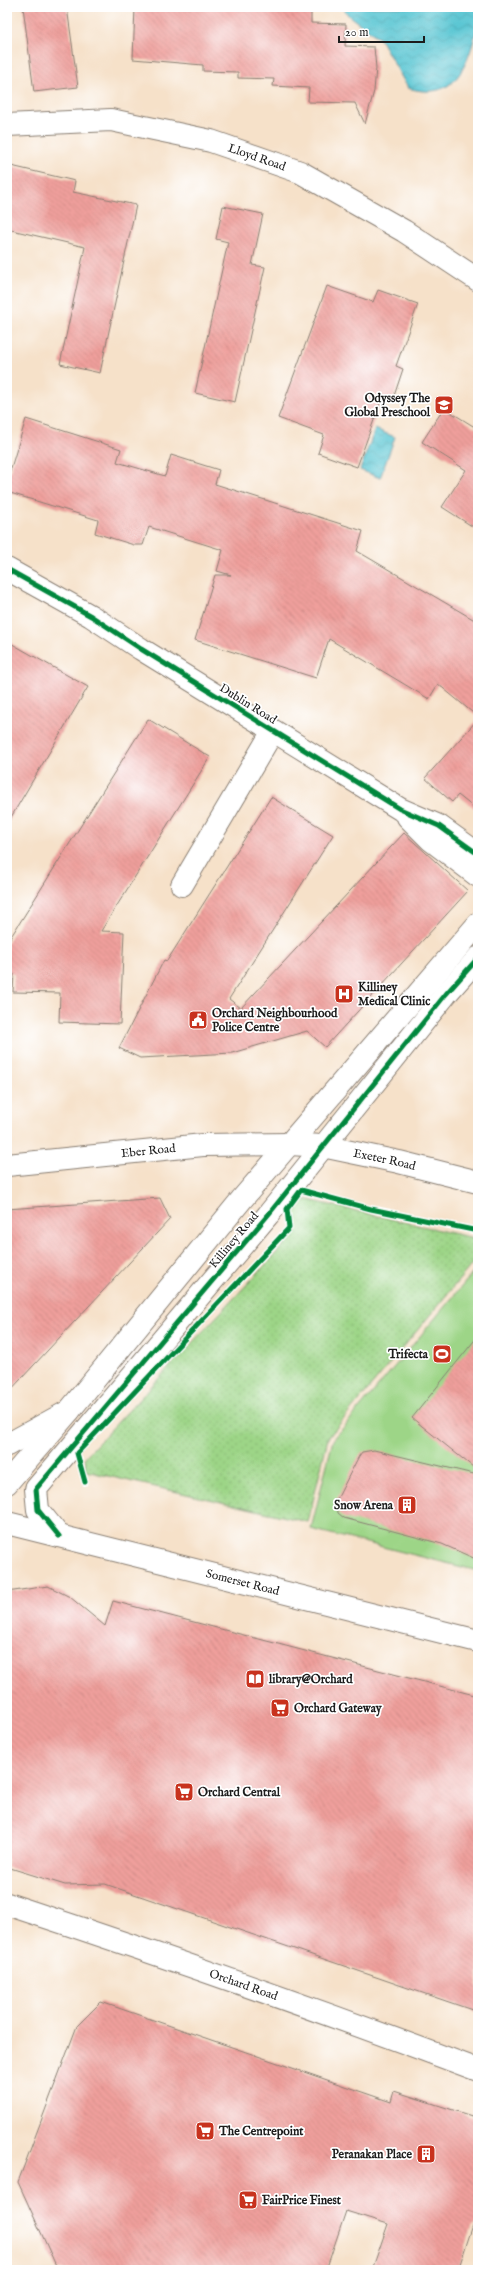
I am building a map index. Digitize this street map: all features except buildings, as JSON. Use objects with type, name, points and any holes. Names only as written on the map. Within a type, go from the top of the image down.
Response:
[{"type":"street","name":"Lloyd Road","points":[[7,124],[111,120],[211,141],[300,172],[404,231],[478,280]]},
{"type":"street","name":"Dublin Road","points":[[7,569],[91,616],[273,732],[400,809],[439,826],[478,854]]},
{"type":"street","name":"Dublin Road","points":[[182,885],[273,732]]},
{"type":"street","name":"Dublin Road","points":[[400,809],[431,840],[478,876]]},
{"type":"street","name":"Killiney Road","points":[[7,1483],[69,1411],[242,1199],[478,924]]},
{"type":"street","name":"Killiney Road","points":[[59,1536],[38,1510],[36,1489],[200,1297],[322,1146],[478,958]]},
{"type":"street","name":"Exeter Road","points":[[290,1144],[322,1146],[399,1162],[478,1182]]},
{"type":"street","name":"Eber Road","points":[[7,1165],[203,1145],[290,1144]]},
{"type":"street","points":[[7,1445],[69,1411]]},
{"type":"street","name":"Somerset Road","points":[[7,1523],[478,1641]]},
{"type":"street","name":"Orchard Road","points":[[7,1904],[144,1949],[308,2006],[478,2070]]},
{"type":"green space","points":[[304,1199],[478,1239],[478,1257],[328,1438],[308,1522],[86,1471],[85,1457],[296,1232],[292,1213]]},
{"type":"green space","name":"Trifecta","points":[[478,1267],[478,1571],[311,1529],[333,1440]]},
{"type":"water","points":[[342,7],[477,7],[478,20],[469,55],[459,75],[452,83],[444,88],[434,91],[422,91],[408,88],[380,39],[349,16]]},
{"type":"water","points":[[375,429],[395,437],[380,478],[360,470]]},
{"type":"cycle path","points":[[7,569],[91,616],[141,649],[400,809],[439,826],[478,854]]},
{"type":"cycle path","points":[[59,1536],[38,1510],[36,1489],[268,1215],[446,994],[478,958]]},
{"type":"cycle path","points":[[85,1482],[77,1453],[289,1228],[287,1209],[301,1190],[371,1209],[478,1231]]},
{"type":"place","name":"Odyssey The Global Preschool","points":[[444,405]]},
{"type":"place","name":"Killiney Medical Clinic","points":[[344,994]]},
{"type":"place","name":"Orchard Neighbourhood Police Centre","points":[[198,1020]]},
{"type":"place","name":"Trifecta","points":[[442,1354]]},
{"type":"place","name":"Snow Arena","points":[[407,1505]]},
{"type":"place","name":"library@Orchard","points":[[255,1679]]},
{"type":"place","name":"Orchard Gateway","points":[[280,1708]]},
{"type":"place","name":"Orchard Central","points":[[184,1792]]},
{"type":"place","name":"The Centrepoint","points":[[205,2131]]},
{"type":"place","name":"Peranakan Place","points":[[426,2154]]},
{"type":"place","name":"FairPrice Finest","points":[[248,2200]]}]
